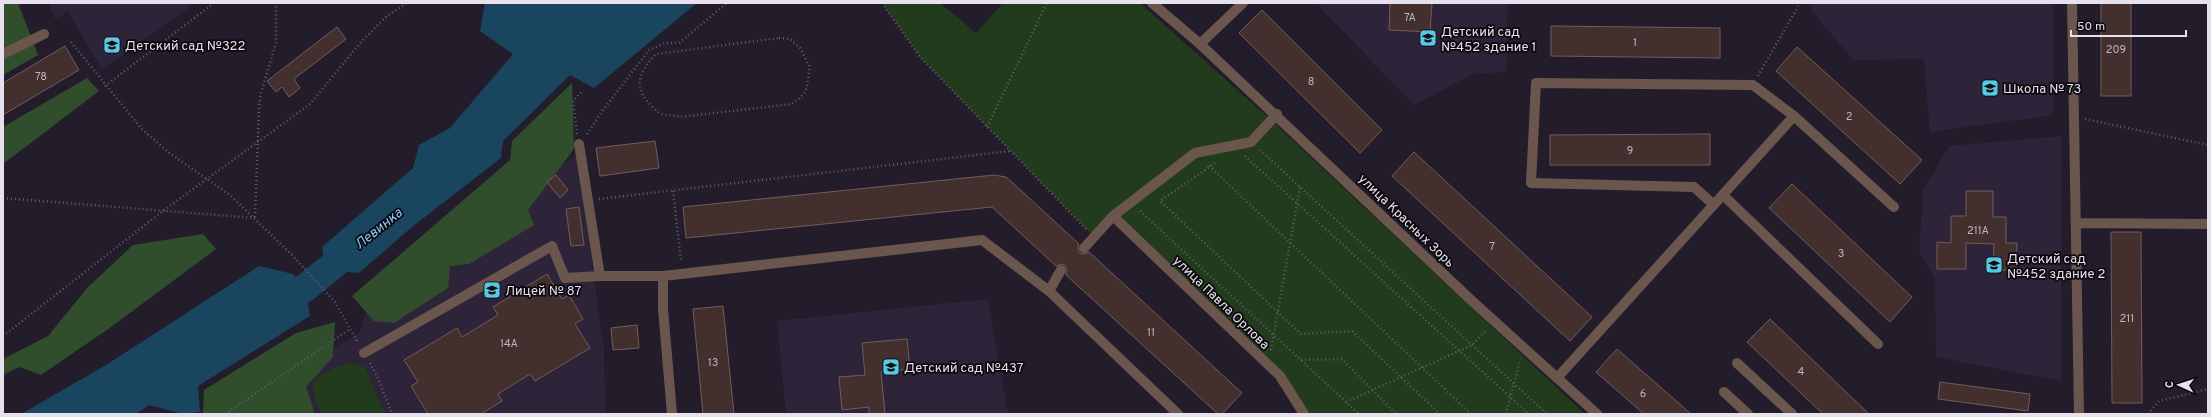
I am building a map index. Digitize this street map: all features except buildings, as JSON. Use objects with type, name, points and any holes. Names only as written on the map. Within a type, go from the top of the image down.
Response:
[{"type":"street","name":"улица Красных Зорь","points":[[1152,3],[1200,44],[1277,114],[1495,321],[1597,414]]},
{"type":"street","points":[[1200,44],[1244,3]]},
{"type":"street","points":[[2072,3],[2079,414]]},
{"type":"street","points":[[3,54],[44,34]]},
{"type":"street","points":[[1714,205],[1694,187],[1530,183],[1536,83],[1753,85],[1794,116],[1894,207]]},
{"type":"street","points":[[1084,248],[1113,216],[1195,153],[1251,142],[1277,114]]},
{"type":"street","points":[[1557,378],[1794,116]]},
{"type":"street","points":[[579,144],[600,276]]},
{"type":"street","points":[[1723,195],[1878,344]]},
{"type":"street","name":"улица Павла Орлова","points":[[1113,216],[1280,376],[1304,414]]},
{"type":"street","points":[[2076,223],[2208,224]]},
{"type":"street","points":[[364,353],[552,246],[565,278],[600,276],[664,276],[982,240],[1049,291],[1178,414]]},
{"type":"street","points":[[1049,291],[1061,270]]},
{"type":"street","points":[[664,276],[663,309],[672,414]]},
{"type":"street","points":[[1737,363],[1792,414]]},
{"type":"street","points":[[1724,392],[1748,414]]},
{"type":"path","points":[[105,86],[214,3]]},
{"type":"path","points":[[255,218],[261,93],[276,43],[276,3]]},
{"type":"path","points":[[3,336],[163,211],[310,104],[361,42],[387,16],[407,3]]},
{"type":"path","points":[[579,144],[649,50],[665,43],[679,43],[727,3]]},
{"type":"path","points":[[882,3],[920,57],[1094,237]]},
{"type":"path","points":[[987,127],[1047,3]]},
{"type":"path","points":[[1753,85],[1800,3]]},
{"type":"path","points":[[779,38],[790,39],[800,48],[810,68],[806,91],[792,104],[680,117],[662,114],[653,108],[642,96],[639,86],[641,72],[645,64],[656,54],[779,38]]},
{"type":"path","points":[[71,42],[105,86],[141,128],[168,152],[230,195],[292,255],[335,302]]},
{"type":"path","points":[[579,144],[573,101],[583,90]]},
{"type":"path","points":[[2074,116],[2208,145]]},
{"type":"path","points":[[1251,142],[1547,414]]},
{"type":"path","points":[[589,201],[1010,151]]},
{"type":"path","points":[[1195,153],[1471,414]]},
{"type":"path","points":[[1238,157],[1244,156],[1529,414]]},
{"type":"path","points":[[1219,160],[1160,201],[1301,334],[1352,331],[1440,414]]},
{"type":"path","points":[[1268,364],[1300,187]]},
{"type":"path","points":[[673,191],[683,273]]},
{"type":"path","points":[[3,198],[255,218]]},
{"type":"path","points":[[1130,202],[1358,414]]},
{"type":"path","points":[[1346,402],[1472,346],[1495,321]]},
{"type":"path","points":[[225,414],[350,329]]},
{"type":"path","points":[[1506,414],[1523,347]]},
{"type":"path","points":[[1301,360],[1342,359],[1396,414]]},
{"type":"path","points":[[2148,414],[2159,401],[2208,388]]},
{"type":"shaded area","name":"Детский сад №322","points":[[48,3],[195,3],[102,70],[68,12],[55,19]]},
{"type":"shaded area","name":"Детский сад №452 здание 1","points":[[1316,3],[1508,3],[1506,72],[1473,74],[1414,105]]},
{"type":"shaded area","name":"Школа № 73","points":[[1811,3],[2053,3],[2053,115],[1930,132],[1924,59],[1853,60],[1811,10]]},
{"type":"shaded area","name":"Детский сад №452 здание 2","points":[[2062,136],[2061,381],[1936,357],[1935,279],[1919,251],[1923,191],[1949,146]]},
{"type":"shaded area","name":"Лицей № 87","points":[[577,154],[604,349],[605,414],[236,414],[360,332],[368,304]]},
{"type":"shaded area","name":"Детский сад №437","points":[[988,299],[1008,414],[786,414],[777,321]]},
{"type":"green space","points":[[3,3],[18,3],[38,55],[3,75]]},
{"type":"green space","points":[[882,3],[940,3],[976,33],[1003,3],[1140,3],[1271,120],[1585,414],[1304,414],[1280,376],[1113,216],[1094,237],[920,57]]},
{"type":"green space","points":[[87,78],[99,91],[3,164],[3,127]]},
{"type":"green space","points":[[572,83],[574,149],[528,210],[534,225],[469,264],[450,266],[448,288],[394,323],[374,321],[352,296],[510,160],[512,141]]},
{"type":"green space","points":[[203,234],[216,249],[111,327],[41,375],[19,367],[3,375],[3,359],[48,336],[88,287],[133,245]]},
{"type":"green space","points":[[335,322],[333,357],[306,387],[315,414],[203,414],[204,390],[296,333]]},
{"type":"green space","points":[[348,363],[365,367],[385,414],[321,414],[314,392],[316,380],[320,375]]},
{"type":"water","points":[[485,3],[697,3],[594,88],[570,75],[503,141],[501,158],[412,227],[359,273],[326,270],[322,247],[413,168],[419,145],[450,128],[513,54],[480,31]]},
{"type":"water","points":[[259,266],[293,274],[305,288],[310,316],[198,386],[200,412],[183,414],[149,405],[136,414],[21,414],[106,365]]},
{"type":"waterway","name":"Левинка","points":[[273,307],[305,288],[357,246]]},
{"type":"place","name":"Детский сад №452 здание 1","points":[[1428,38]]},
{"type":"place","name":"Детский сад №322","points":[[112,45]]},
{"type":"place","name":"Школа № 73","points":[[1990,88]]},
{"type":"place","name":"Детский сад №452 здание 2","points":[[1994,265]]},
{"type":"place","name":"Лицей № 87","points":[[492,290]]},
{"type":"place","name":"Детский сад №437","points":[[891,367]]}]
